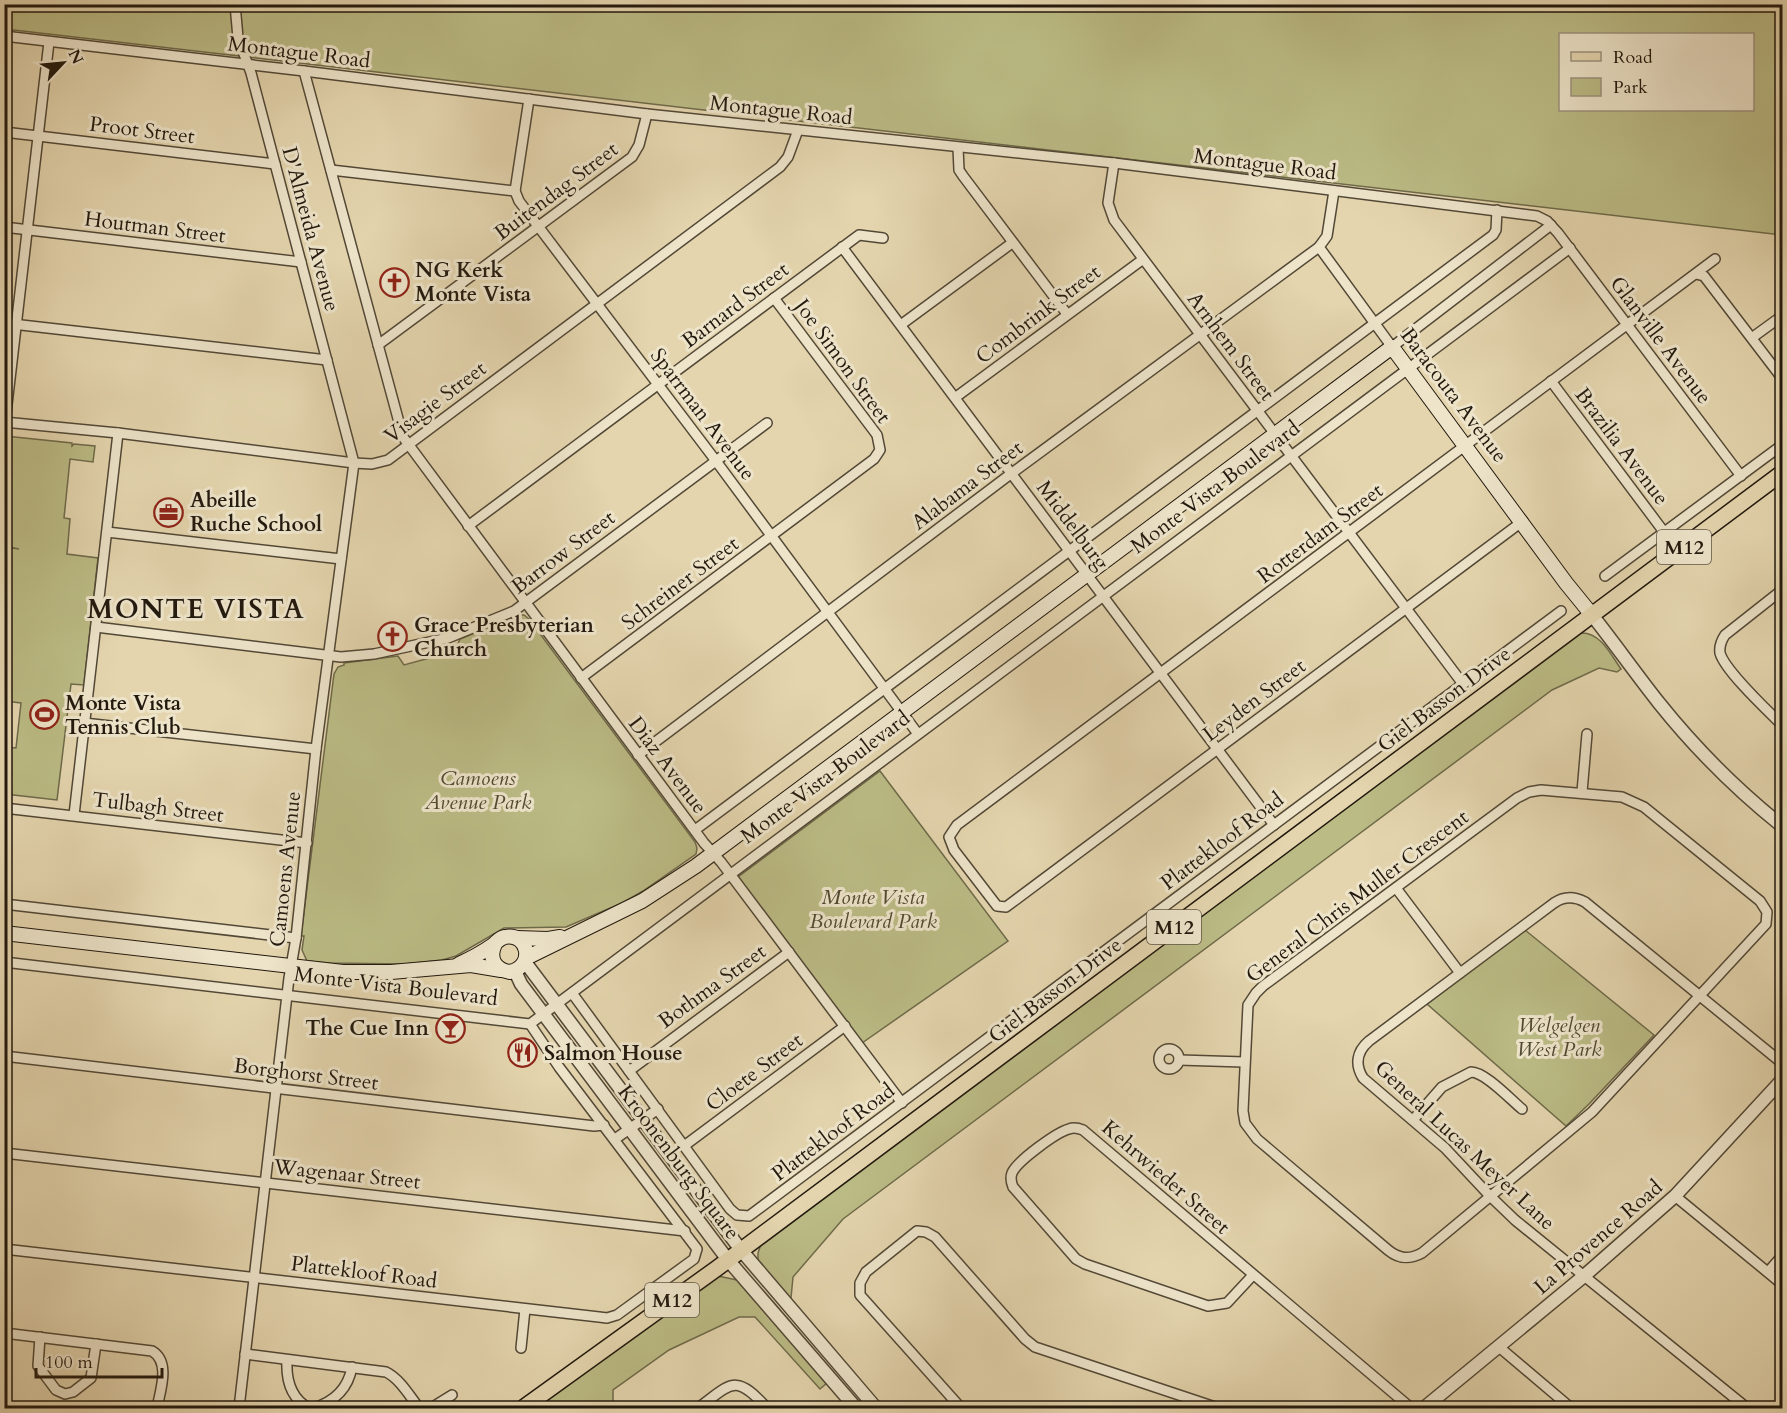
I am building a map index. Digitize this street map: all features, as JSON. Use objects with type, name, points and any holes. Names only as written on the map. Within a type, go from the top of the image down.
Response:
[{"type":"main road","name":"Baracouta Avenue","points":[[1392,346],[1592,615]]},
{"type":"main road","name":"Monte Vista Boulevard","points":[[4,933],[362,972],[407,971],[457,965],[517,965],[576,932],[642,901],[712,853],[1392,346]]},
{"type":"main road","name":"Giel Basson Drive","points":[[524,1408],[734,1255],[1782,473]]},
{"type":"main road","name":"Monte Vista Boulevard","points":[[457,965],[505,937],[548,939],[576,932]]},
{"type":"main road","points":[[495,944],[492,958],[496,965],[517,965],[525,947],[517,938]]},
{"type":"street","name":"D'Almeida Avenue","points":[[235,4],[238,38],[275,164],[354,464]]},
{"type":"street","name":"Montague Road","points":[[4,36],[647,114],[1114,163],[1497,210],[1537,216],[1551,225]]},
{"type":"street","points":[[5,422],[49,42]]},
{"type":"street","name":"D'Almeida Avenue","points":[[304,71],[403,437],[408,446]]},
{"type":"street","points":[[331,170],[515,191],[529,99]]},
{"type":"street","name":"Buitendag Street","points":[[378,345],[632,157],[639,145],[647,114]]},
{"type":"street","name":"Visagie Street","points":[[5,422],[118,433],[354,464],[388,460],[780,167],[788,157],[798,130]]},
{"type":"street","name":"Proot Street","points":[[4,132],[275,164]]},
{"type":"street","points":[[958,148],[959,170],[1067,314]]},
{"type":"street","name":"Arnhem Street","points":[[1114,163],[1108,203],[1110,213],[1142,260],[1201,334],[1290,457],[1463,684]]},
{"type":"street","name":"Sparrman Avenue","points":[[515,191],[537,228],[597,303],[716,461],[918,734]]},
{"type":"street","points":[[1319,247],[1327,236],[1334,191]]},
{"type":"street","name":"Monte Vista Boulevard","points":[[695,830],[1493,234],[1496,230],[1497,210]]},
{"type":"street","name":"Monte Vista Boulevard","points":[[1392,346],[1551,225]]},
{"type":"street","name":"Glanville Avenue","points":[[1551,225],[1741,476]]},
{"type":"street","name":"Houtman Street","points":[[4,227],[301,262]]},
{"type":"street","name":"Barnard Street","points":[[468,526],[859,235],[883,238]]},
{"type":"street","points":[[902,324],[1012,243]]},
{"type":"street","name":"Middelburg","points":[[842,247],[902,324],[1274,825]]},
{"type":"street","name":"Baracouta Avenue","points":[[1319,247],[1392,346]]},
{"type":"street","name":"Alabama Street","points":[[638,755],[1012,473],[1319,247]]},
{"type":"street","name":"Monte Vista Boulevard","points":[[4,962],[530,1024],[1570,248]]},
{"type":"street","name":"Rotterdam Street","points":[[1006,906],[997,906],[954,850],[949,837],[957,825],[1715,259]]},
{"type":"street","name":"Combrink Street","points":[[956,397],[1142,260]]},
{"type":"street","points":[[1696,274],[1704,276],[1753,337],[1782,378]]},
{"type":"street","name":"Joe Simon Street","points":[[771,537],[874,459],[880,450],[877,435],[774,298]]},
{"type":"street","points":[[1753,337],[1782,315]]},
{"type":"street","points":[[4,323],[327,360]]},
{"type":"street","name":"Brazilia Avenue","points":[[1551,381],[1664,532]]},
{"type":"street","name":"Barrow Street","points":[[96,627],[341,657],[374,654],[448,638],[514,611],[767,423]]},
{"type":"street","points":[[74,815],[118,433]]},
{"type":"street","points":[[1605,576],[1782,445]]},
{"type":"street","name":"Diaz Avenue","points":[[408,446],[638,755],[902,1102]]},
{"type":"street","name":"Camoens Avenue","points":[[239,1408],[296,938],[316,749],[354,464]]},
{"type":"street","name":"Leyden Street","points":[[1006,906],[1522,522]]},
{"type":"street","points":[[107,532],[341,559]]},
{"type":"street","name":"Schreiner Street","points":[[581,678],[771,537]]},
{"type":"street","points":[[1782,591],[1725,635],[1720,643],[1721,656],[1761,705],[1782,725]]},
{"type":"street","name":"Plattekloof Road","points":[[730,1209],[743,1217],[755,1213],[1561,611]]},
{"type":"street","points":[[1592,615],[1686,735],[1741,790],[1782,826]]},
{"type":"street","points":[[84,723],[316,749]]},
{"type":"street","points":[[1582,792],[1587,734]]},
{"type":"street","name":"General Chris Muller Crescent","points":[[1540,790],[1582,792],[1622,797],[1644,807],[1764,906],[1767,918],[1763,928],[1592,1112],[1422,1252],[1412,1257],[1394,1255],[1252,1134],[1245,1123],[1242,1111],[1248,1005],[1256,993],[1395,888],[1516,798],[1540,790]]},
{"type":"street","name":"Tulbagh Street","points":[[4,808],[307,843]]},
{"type":"street","points":[[1395,888],[1460,973]]},
{"type":"street","name":"General Lucas Meyer Lane","points":[[1747,1408],[1489,1196],[1445,1148],[1363,1078],[1358,1066],[1359,1055],[1363,1046],[1369,1041],[1554,903],[1564,898],[1574,898],[1585,902],[1782,1063]]},
{"type":"street","name":"Monte Vista Boulevard","points":[[4,904],[296,938]]},
{"type":"street","name":"Bothma Street","points":[[629,1071],[789,952]]},
{"type":"street","name":"Kroonenburg Square","points":[[517,965],[557,1004],[644,1119],[734,1255]]},
{"type":"street","name":"Kroonenburg Square","points":[[517,965],[521,984],[630,1130],[734,1255]]},
{"type":"street","name":"Kroonenburg Square","points":[[572,993],[730,1209]]},
{"type":"street","name":"Kroonenburg Square","points":[[530,1024],[559,1067],[685,1231],[698,1252]]},
{"type":"street","name":"Cloete Street","points":[[684,1146],[845,1026]]},
{"type":"street","name":"Borghorst Street","points":[[4,1056],[594,1126],[604,1125]]},
{"type":"street","points":[[1179,1060],[1244,1062]]},
{"type":"street","points":[[1413,1120],[1442,1088],[1475,1071],[1522,1108]]},
{"type":"street","name":"La Provence Road","points":[[1424,1408],[1584,1276],[1675,1196],[1782,1080]]},
{"type":"street","points":[[615,1139],[657,1109]]},
{"type":"street","name":"Kehrwieder Street","points":[[1253,1275],[1227,1303],[1208,1306],[1085,1264],[1076,1259],[1013,1187],[1011,1177],[1013,1172],[1026,1158],[1058,1134],[1071,1128],[1083,1130],[1411,1408]]},
{"type":"street","name":"Wagenaar Street","points":[[4,1153],[685,1231]]},
{"type":"street","points":[[1675,1196],[1782,1284]]},
{"type":"street","points":[[961,1408],[860,1295],[860,1283],[866,1272],[917,1231],[926,1232],[935,1237],[1025,1339],[1035,1347],[1218,1408]]},
{"type":"street","name":"Plattekloof Road","points":[[4,1249],[607,1318],[626,1310],[694,1259],[698,1252]]},
{"type":"street","points":[[734,1255],[856,1408]]},
{"type":"street","points":[[734,1255],[876,1408]]},
{"type":"street","points":[[1768,1272],[1782,1257]]},
{"type":"street","points":[[521,1348],[525,1309]]},
{"type":"street","points":[[4,1333],[157,1353],[163,1365],[157,1408]]},
{"type":"street","points":[[40,1337],[38,1366],[56,1390],[65,1394],[73,1392],[91,1378],[96,1344]]},
{"type":"street","points":[[1499,1347],[1571,1408]]},
{"type":"street","points":[[245,1354],[379,1370],[393,1376],[419,1408]]},
{"type":"street","points":[[287,1359],[286,1377],[289,1385],[302,1403],[311,1408],[322,1405],[346,1387],[352,1367]]},
{"type":"street","points":[[698,1408],[725,1389],[739,1385],[749,1389],[766,1408]]},
{"type":"street","points":[[431,1408],[452,1395]]},
{"type":"green space","points":[[5,4],[1782,5],[1782,235],[5,29]]},
{"type":"green space","points":[[5,436],[72,443],[72,446],[74,444],[95,446],[93,462],[70,459],[64,518],[70,519],[67,554],[98,558],[84,685],[71,684],[57,800],[5,794],[5,747],[16,748],[21,703],[5,701],[5,547],[19,549],[5,546]]},
{"type":"green space","name":"Camoens Avenue Park","points":[[524,615],[529,619],[695,842],[696,854],[622,903],[566,927],[504,928],[456,956],[442,960],[405,964],[307,961],[302,950],[304,936],[301,936],[334,674],[338,667],[344,663],[398,656],[404,665],[455,651],[460,639]]},
{"type":"green space","points":[[1582,633],[1589,634],[1600,641],[1621,669],[1617,672],[1599,668],[1552,690],[843,1219],[793,1277],[791,1298],[787,1302],[758,1262],[761,1244]]},
{"type":"green space","name":"Monte Vista Boulevard Park","points":[[880,771],[1008,941],[862,1043],[738,877]]},
{"type":"green space","name":"Welgelgen West Park","points":[[1525,930],[1654,1035],[1566,1126],[1427,1004]]},
{"type":"green space","points":[[718,1276],[737,1280],[827,1383],[820,1389],[755,1317],[739,1317],[669,1350],[613,1390],[613,1408],[536,1408]]},
{"type":"place","name":"NG Kerk Monte Vista","points":[[394,282]]},
{"type":"place","name":"Abeille Ruche School","points":[[169,512]]},
{"type":"place","name":"Grace Presbyterian Church","points":[[393,637]]},
{"type":"place","name":"Monte Vista Tennis Club","points":[[44,715]]},
{"type":"place","name":"The Cue Inn","points":[[450,1028]]},
{"type":"place","name":"Salmon House","points":[[523,1053]]},
{"type":"district","name":"MONTE VISTA","points":[[196,609]]}]
